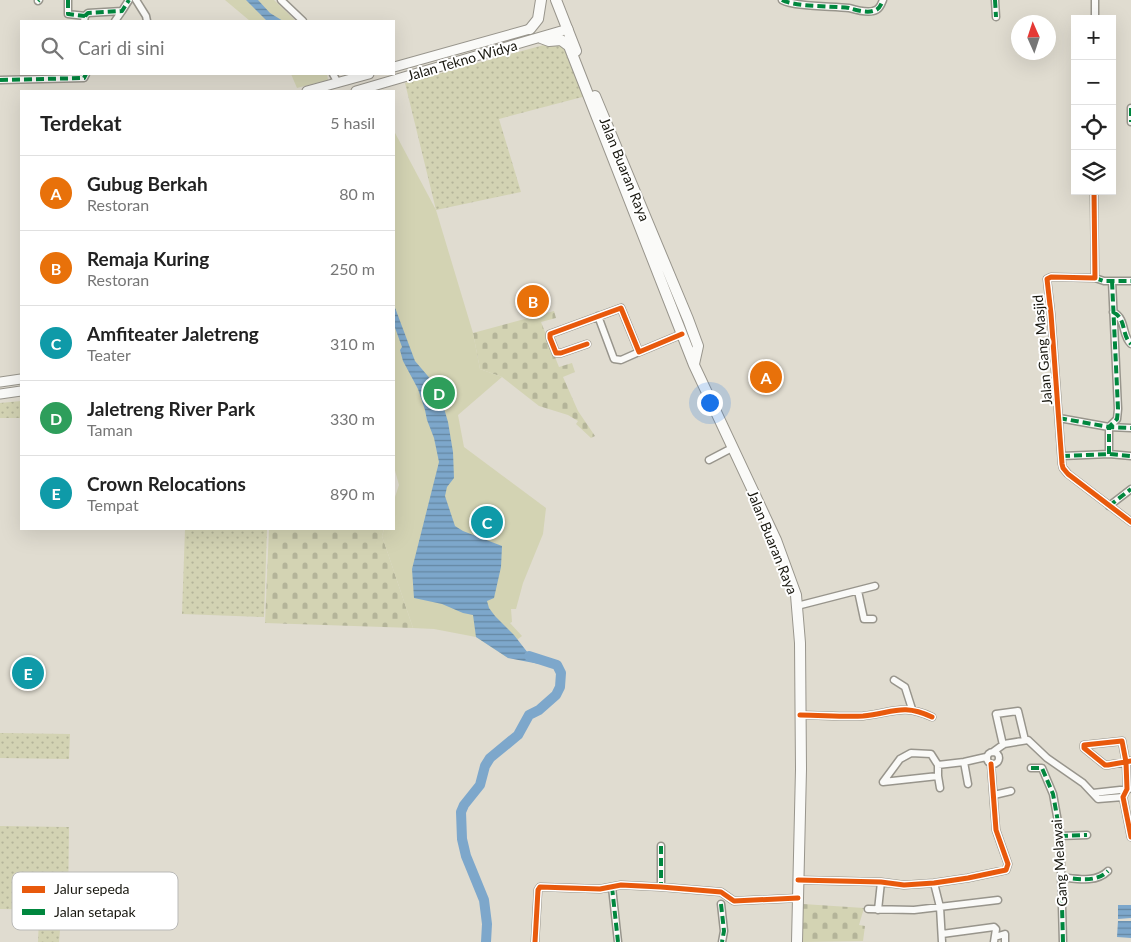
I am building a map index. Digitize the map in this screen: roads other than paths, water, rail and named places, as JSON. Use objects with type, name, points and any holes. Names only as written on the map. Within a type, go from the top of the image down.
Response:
[{"type":"main road","name":"Jalan Tekno Widya","points":[[395,67],[530,29],[538,19],[541,0]]},
{"type":"main road","name":"Jalan Buaran Raya","points":[[556,0],[694,365],[776,540],[790,578],[797,606],[800,643],[801,769],[797,942]]},
{"type":"main road","name":"Jalan Tekno Widya","points":[[359,90],[568,29]]},
{"type":"main road","name":"Jalan Buaran Raya","points":[[541,38],[550,41],[561,40],[569,46],[584,78],[698,346],[694,365]]},
{"type":"main road","points":[[311,90],[365,75]]},
{"type":"main road","points":[[0,382],[17,380],[18,392],[0,394]]},
{"type":"street","points":[[68,0],[68,14],[84,19],[88,13],[122,11]]},
{"type":"street","points":[[117,20],[129,0]]},
{"type":"street","points":[[136,0],[147,20]]},
{"type":"street","points":[[281,0],[301,20]]},
{"type":"street","points":[[782,0],[796,4],[873,11],[879,8],[883,0]]},
{"type":"street","points":[[996,0],[996,17]]},
{"type":"street","points":[[1095,0],[1095,15]]},
{"type":"street","points":[[0,80],[84,78],[86,75]]},
{"type":"street","points":[[333,75],[333,84]]},
{"type":"street","points":[[1131,108],[1131,122]]},
{"type":"street","points":[[1094,195],[1095,278],[1101,281],[1131,281]]},
{"type":"street","name":"Jalan Gang Masjid","points":[[1095,278],[1051,277],[1047,280],[1063,468],[1108,506],[1131,522]]},
{"type":"street","points":[[1109,454],[1109,427],[1117,419],[1118,409],[1112,281]]},
{"type":"street","points":[[587,344],[556,353],[550,334],[622,308],[639,352]]},
{"type":"street","points":[[1113,312],[1121,319],[1126,337],[1131,344]]},
{"type":"street","points":[[598,316],[614,359],[621,360],[682,334]]},
{"type":"street","points":[[1059,418],[1109,427],[1131,428]]},
{"type":"street","points":[[709,460],[732,448]]},
{"type":"street","points":[[1062,456],[1109,454],[1131,456]]},
{"type":"street","points":[[1108,506],[1131,489]]},
{"type":"street","points":[[797,606],[875,586]]},
{"type":"street","points":[[858,591],[864,619],[873,619]]},
{"type":"street","points":[[894,680],[905,687],[912,709]]},
{"type":"street","points":[[800,715],[862,716],[897,709],[912,709],[932,717]]},
{"type":"street","points":[[1003,745],[996,714],[1018,711],[1025,740]]},
{"type":"street","points":[[938,765],[986,757],[989,753],[1003,745],[1028,740],[1047,758],[1080,780],[1099,800],[1123,797],[1129,789],[1128,762],[1122,741],[1084,745],[1084,748],[1105,765],[1128,762]]},
{"type":"street","points":[[991,764],[996,764],[999,760],[998,756],[993,752]]},
{"type":"street","points":[[938,776],[883,781],[903,756],[911,753],[931,754],[938,765],[940,788]]},
{"type":"street","points":[[798,880],[881,882],[896,885],[934,883],[994,873],[1007,868],[1008,864],[996,830],[991,764],[987,761],[986,757]]},
{"type":"street","points":[[964,762],[968,784]]},
{"type":"street","name":"Gang Melawai","points":[[1031,768],[1042,768],[1053,794],[1060,836],[1063,942]]},
{"type":"street","points":[[892,769],[893,781]]},
{"type":"street","points":[[1093,793],[1129,789]]},
{"type":"street","points":[[994,795],[1011,791]]},
{"type":"street","points":[[1123,797],[1129,815],[1131,837]]},
{"type":"street","points":[[1060,836],[1087,835]]},
{"type":"street","points":[[661,846],[661,887]]},
{"type":"street","points":[[1061,877],[1102,878],[1108,871]]},
{"type":"street","points":[[878,910],[881,882]]},
{"type":"street","points":[[934,883],[940,908],[942,942]]},
{"type":"street","points":[[535,942],[538,890],[540,887],[600,889],[621,885],[661,887],[721,892],[734,901],[798,898]]},
{"type":"street","points":[[612,887],[618,942]]},
{"type":"street","points":[[868,909],[914,910],[998,900]]},
{"type":"street","points":[[721,904],[724,931],[722,942]]},
{"type":"street","points":[[942,934],[994,927],[996,929],[995,939]]},
{"type":"street","points":[[995,939],[1004,934],[1005,942]]},
{"type":"water","points":[[246,0],[258,0],[270,13],[281,20],[266,20]]},
{"type":"water","points":[[395,308],[415,361],[433,382],[441,398],[448,422],[453,452],[454,478],[447,487],[445,496],[455,526],[502,546],[501,567],[494,598],[487,601],[489,608],[528,653],[545,658],[539,664],[508,658],[476,637],[473,615],[442,604],[414,598],[412,569],[439,462],[434,438],[418,389],[403,361],[400,350],[402,347],[395,328]]},
{"type":"water","points":[[1118,905],[1131,905],[1131,918],[1118,919]]},
{"type":"water","points":[[1118,921],[1131,921],[1131,938],[1117,937]]},
{"type":"waterway","points":[[486,942],[487,924],[484,900],[466,856],[462,839],[461,812],[464,805],[480,785],[485,766],[490,758],[518,735],[529,715],[539,710],[556,695],[560,687],[561,673],[557,665],[529,656]]},
{"type":"place","name":"Remaja Kuring","points":[[533,301]]},
{"type":"place","name":"Gubug Berkah","points":[[766,377]]},
{"type":"place","name":"Jaletreng River Park","points":[[439,393]]},
{"type":"place","name":"Amfiteater Jaletreng","points":[[487,522]]},
{"type":"place","name":"Crown Relocations","points":[[28,673]]}]
